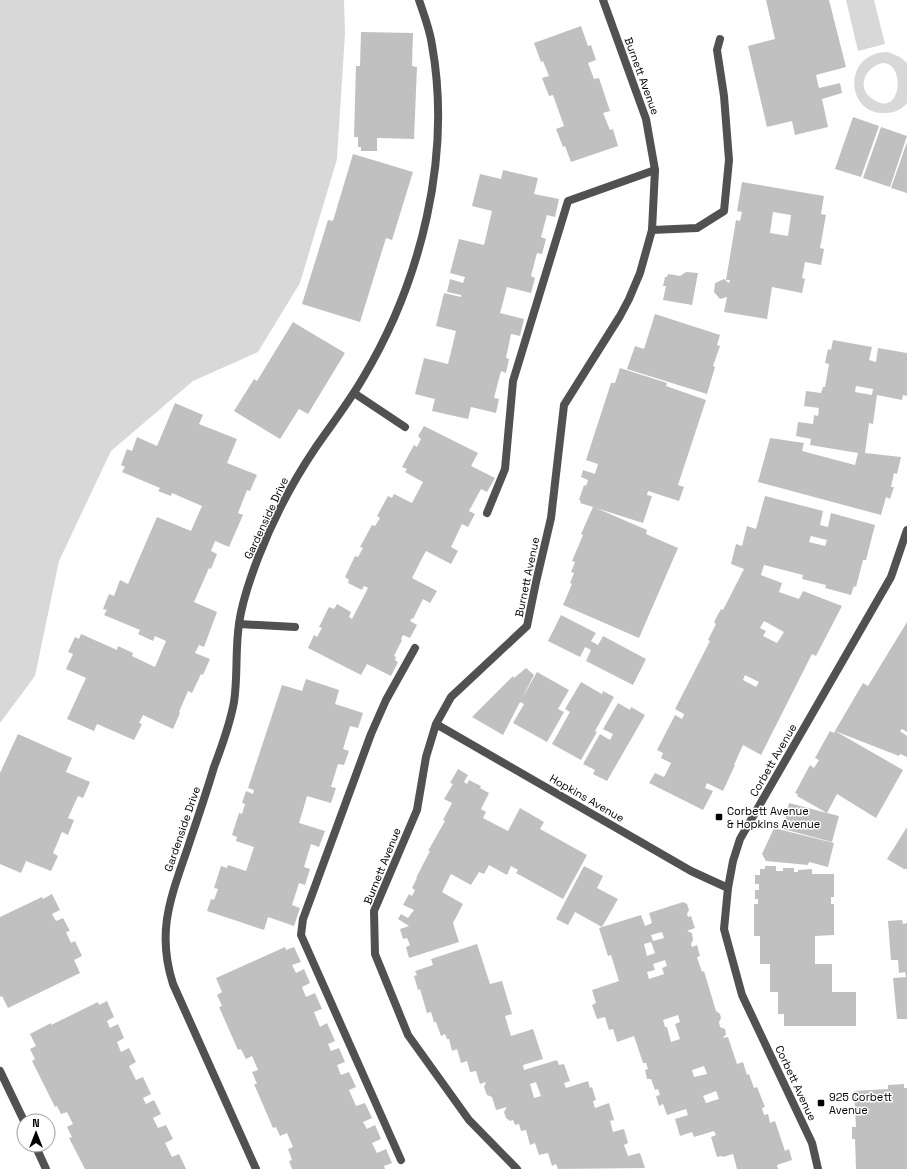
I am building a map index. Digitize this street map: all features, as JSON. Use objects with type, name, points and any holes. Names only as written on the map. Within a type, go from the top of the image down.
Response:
[{"type":"street","name":"Gardenside Drive","points":[[256,1169],[173,984],[167,962],[165,945],[166,918],[171,896],[231,716],[236,682],[239,624],[244,600],[258,559],[275,519],[306,463],[354,393],[383,342],[406,290],[424,230],[433,186],[437,144],[437,84],[432,44],[419,0]]},
{"type":"street","name":"Burnett Avenue","points":[[517,1169],[469,1120],[408,1035],[375,954],[374,912],[417,810],[426,757],[436,724],[451,697],[527,626],[551,518],[564,405],[620,316],[629,299],[640,273],[652,230],[655,170],[646,119],[603,0]]},
{"type":"street","points":[[652,230],[697,228],[724,210],[729,160],[724,96],[717,50],[720,39]]},
{"type":"street","points":[[487,513],[505,469],[513,381],[568,201],[655,170]]},
{"type":"street","points":[[354,393],[405,427]]},
{"type":"street","name":"Corbett Avenue","points":[[818,1169],[812,1143],[742,995],[724,929],[728,888],[733,861],[740,839],[891,577],[907,530]]},
{"type":"street","points":[[239,624],[295,627]]},
{"type":"street","points":[[401,1160],[301,935],[303,919],[370,734],[386,700],[414,648]]},
{"type":"street","name":"Hopkins Avenue","points":[[436,724],[690,871],[728,888]]},
{"type":"street","points":[[0,1071],[20,1113]]},
{"type":"street","points":[[39,1153],[46,1169]]},
{"type":"shaded area","points":[[0,0],[344,0],[345,33],[337,159],[300,283],[258,352],[193,381],[111,451],[59,561],[35,676],[0,723]]},
{"type":"shaded area","points":[[846,0],[874,0],[885,44],[858,51]]},
{"type":"shaded area","points":[[888,52],[900,57],[907,63],[907,103],[897,111],[885,113],[872,111],[862,104],[856,95],[854,83],[856,72],[862,62],[873,55]],"holes":[[[883,63],[891,66],[898,81],[897,90],[894,98],[888,103],[880,103],[870,97],[866,92],[864,87],[865,77],[868,72],[877,65]]]},
{"type":"building","points":[[766,0],[829,0],[846,67],[816,75],[819,88],[840,83],[842,93],[822,99],[828,127],[795,135],[792,121],[767,127],[748,46],[775,39]]},
{"type":"building","points":[[581,26],[588,46],[591,45],[596,60],[588,63],[594,79],[599,78],[610,111],[603,113],[610,130],[613,129],[618,146],[571,162],[556,129],[564,126],[553,95],[549,96],[542,78],[549,76],[543,61],[541,62],[534,43]]},
{"type":"building","points":[[361,32],[413,33],[412,66],[417,67],[414,139],[377,138],[377,151],[361,151],[361,147],[358,147],[358,137],[354,137],[356,66],[360,66]]},
{"type":"building","points":[[853,117],[879,126],[861,177],[835,169]]},
{"type":"building","points":[[881,127],[907,136],[890,187],[863,178]]},
{"type":"building","points":[[907,142],[907,193],[891,188]]},
{"type":"building","points":[[353,154],[413,172],[392,240],[386,238],[360,322],[302,304],[328,220],[333,221]]},
{"type":"building","points":[[503,170],[538,178],[534,194],[559,199],[555,217],[547,215],[541,237],[546,239],[542,254],[537,253],[531,276],[535,278],[531,293],[507,287],[500,313],[524,319],[520,336],[511,334],[506,358],[509,359],[506,373],[501,371],[494,398],[499,399],[496,413],[471,407],[468,419],[432,411],[435,399],[415,394],[424,358],[448,364],[456,331],[436,326],[444,293],[461,297],[461,295],[447,292],[450,279],[463,283],[465,277],[450,273],[459,239],[484,245],[492,211],[472,206],[480,174],[501,179]]},
{"type":"building","points":[[742,182],[824,196],[821,214],[826,215],[820,248],[824,249],[821,265],[805,262],[802,278],[805,279],[802,293],[772,287],[767,319],[724,312],[727,297],[720,299],[714,292],[715,283],[724,279],[729,283],[730,280],[726,280],[736,220],[740,221],[742,212],[737,211]],"holes":[[[773,212],[791,215],[788,236],[770,233]]]},
{"type":"building","points":[[686,272],[698,273],[692,305],[663,300],[666,286],[663,286],[665,277],[667,277],[668,274],[680,276]]},
{"type":"building","points":[[655,314],[720,335],[717,345],[720,346],[713,366],[715,367],[707,394],[627,369],[635,346],[644,349]]},
{"type":"building","points":[[293,322],[345,353],[308,414],[299,409],[280,439],[234,411],[254,379],[257,381]]},
{"type":"building","points":[[833,340],[872,347],[869,360],[876,362],[878,348],[907,353],[907,396],[903,395],[902,400],[877,395],[873,424],[869,423],[865,453],[901,457],[897,474],[894,473],[891,487],[894,487],[890,499],[886,497],[881,515],[758,482],[770,438],[804,443],[802,451],[855,465],[858,453],[810,445],[811,439],[796,436],[798,422],[813,424],[814,415],[818,416],[819,408],[804,406],[806,391],[821,393],[823,387],[825,387],[829,364],[825,363],[828,349],[831,350]],"holes":[[[856,386],[873,389],[872,395],[855,392]]]},
{"type":"building","points":[[620,368],[667,383],[666,386],[706,400],[678,485],[684,487],[679,501],[648,491],[647,495],[652,496],[643,523],[596,508],[647,530],[646,534],[678,548],[639,638],[563,605],[572,584],[570,583],[574,573],[571,572],[575,562],[572,561],[583,535],[581,534],[593,507],[580,503],[581,501],[579,500],[584,485],[586,486],[588,480],[581,477],[583,470],[595,474],[598,464],[586,460],[611,383],[615,383]]},
{"type":"building","points":[[175,403],[203,415],[199,424],[237,439],[227,463],[257,475],[250,491],[247,490],[238,513],[243,515],[229,547],[215,541],[211,551],[217,554],[194,602],[217,612],[204,647],[199,645],[195,653],[210,659],[203,675],[201,674],[192,693],[188,691],[173,729],[143,715],[139,723],[142,724],[134,740],[97,724],[94,731],[67,719],[86,678],[66,669],[73,654],[68,652],[75,637],[79,639],[81,634],[117,650],[118,646],[133,653],[132,656],[155,667],[166,641],[155,636],[153,641],[138,634],[140,630],[104,615],[107,610],[103,609],[109,594],[114,596],[120,580],[128,584],[157,517],[191,531],[202,506],[172,493],[171,496],[158,491],[160,488],[122,472],[125,467],[121,465],[127,449],[132,451],[137,437],[157,446]]},
{"type":"building","points":[[424,426],[478,453],[471,466],[495,478],[487,492],[481,489],[469,511],[475,514],[468,527],[462,524],[451,547],[458,551],[451,564],[426,551],[419,564],[412,578],[437,591],[430,603],[423,599],[413,619],[412,618],[410,621],[417,625],[410,638],[403,635],[394,656],[396,657],[395,660],[398,662],[391,676],[367,664],[361,675],[308,648],[314,635],[317,637],[322,628],[319,627],[329,607],[334,609],[337,604],[351,612],[349,617],[352,619],[368,588],[364,586],[362,590],[348,583],[349,580],[345,577],[355,556],[358,557],[363,548],[360,547],[372,525],[375,526],[380,518],[377,516],[388,496],[392,498],[394,494],[412,503],[423,482],[405,472],[407,469],[402,467],[414,445],[417,447],[421,439],[418,436]]},
{"type":"building","points":[[765,496],[823,511],[820,525],[828,527],[831,513],[875,525],[866,560],[863,560],[856,587],[854,586],[851,595],[825,588],[826,585],[802,579],[803,575],[764,565],[761,575],[782,583],[779,592],[799,599],[803,591],[842,606],[816,656],[812,654],[761,755],[743,745],[723,791],[707,783],[705,788],[713,791],[703,810],[649,783],[655,773],[664,777],[671,763],[661,758],[663,753],[657,750],[675,715],[682,719],[684,715],[675,709],[710,641],[708,640],[716,624],[714,622],[721,609],[723,610],[744,569],[731,564],[736,544],[742,546],[747,526],[756,529]],"holes":[[[811,536],[827,540],[825,546],[809,542]],[[764,621],[784,632],[777,643],[763,636],[766,631],[760,628]],[[745,675],[759,682],[756,687],[743,680]]]},
{"type":"building","points":[[561,615],[596,633],[591,641],[598,645],[603,636],[646,659],[633,685],[586,661],[591,650],[585,647],[580,657],[548,641]]},
{"type":"building","points":[[907,622],[907,732],[902,729],[900,731],[907,736],[907,757],[900,754],[899,756],[835,731],[863,683],[868,686]]},
{"type":"building","points":[[526,668],[534,675],[503,735],[472,717],[513,676],[514,678]]},
{"type":"building","points":[[537,672],[569,690],[558,709],[564,712],[547,742],[513,723],[524,704],[520,702]]},
{"type":"building","points":[[306,679],[339,690],[335,704],[363,713],[358,728],[350,726],[343,749],[349,751],[344,765],[338,764],[331,787],[336,788],[331,803],[307,796],[299,823],[325,831],[319,847],[311,844],[304,867],[310,869],[305,885],[299,883],[292,905],[300,908],[294,926],[268,917],[264,930],[207,911],[211,899],[214,900],[218,889],[214,888],[221,866],[227,868],[228,865],[246,871],[254,847],[236,841],[237,837],[232,835],[239,813],[242,814],[245,804],[242,803],[246,791],[253,794],[254,790],[248,788],[282,685],[302,691]]},
{"type":"building","points":[[581,682],[602,694],[603,691],[614,697],[581,760],[552,744],[570,712],[565,709]]},
{"type":"building","points":[[618,703],[630,710],[631,707],[645,715],[607,781],[593,774],[595,770],[583,764],[600,734],[610,740],[613,734],[603,729]]},
{"type":"building","points":[[830,731],[834,733],[835,731],[903,770],[876,818],[837,794],[827,813],[797,796],[798,794],[795,793],[810,765],[814,768],[819,760],[815,758]]},
{"type":"building","points":[[18,734],[72,758],[66,772],[90,782],[83,798],[78,796],[68,818],[74,820],[68,835],[62,832],[53,853],[58,856],[51,871],[26,861],[21,873],[0,864],[0,773]]},
{"type":"building","points":[[458,769],[468,775],[464,782],[467,784],[469,780],[481,786],[480,788],[489,793],[481,809],[486,812],[483,818],[508,831],[520,808],[544,822],[540,829],[587,855],[563,899],[516,873],[518,870],[511,866],[507,875],[489,865],[484,874],[479,872],[471,885],[451,874],[442,892],[463,904],[453,923],[459,942],[409,958],[406,947],[410,945],[407,938],[403,939],[400,929],[409,926],[398,919],[401,914],[408,918],[414,910],[403,905],[409,894],[412,896],[415,890],[412,888],[416,878],[430,851],[428,851],[445,821],[443,820],[452,803],[444,799],[453,784],[450,783]]},
{"type":"building","points":[[789,803],[839,816],[832,842],[783,829]]},
{"type":"building","points":[[907,827],[907,869],[904,869],[887,859]]},
{"type":"building","points":[[774,828],[834,843],[828,867],[809,862],[808,865],[766,861],[762,854]]},
{"type":"building","points":[[584,866],[603,876],[597,888],[618,899],[602,927],[575,912],[568,925],[556,919]]},
{"type":"building","points":[[765,866],[776,866],[776,871],[783,871],[783,868],[794,868],[794,872],[798,872],[798,870],[812,869],[812,874],[834,874],[834,897],[831,897],[831,904],[834,904],[834,935],[815,936],[815,964],[832,964],[832,992],[856,992],[856,1026],[784,1026],[784,1014],[778,1014],[778,992],[770,992],[770,964],[760,964],[760,936],[754,936],[754,904],[758,904],[758,899],[755,899],[755,890],[759,890],[759,884],[755,884],[755,875],[760,875],[760,869],[765,869]]},
{"type":"building","points":[[52,894],[60,910],[52,914],[56,921],[63,918],[70,931],[66,932],[71,943],[75,941],[82,956],[74,960],[80,973],[8,1008],[2,996],[0,997],[0,917],[42,897],[43,899]]},
{"type":"building","points":[[683,902],[687,904],[689,910],[687,914],[688,917],[691,916],[695,928],[687,931],[692,933],[692,947],[697,945],[700,956],[697,957],[702,972],[704,971],[716,1011],[720,1014],[720,1027],[725,1029],[726,1034],[723,1038],[728,1037],[737,1064],[743,1062],[747,1075],[749,1074],[754,1088],[757,1087],[765,1107],[762,1108],[764,1115],[768,1114],[770,1123],[775,1121],[785,1151],[789,1149],[792,1160],[777,1165],[778,1169],[737,1169],[733,1154],[717,1157],[711,1137],[716,1135],[714,1131],[694,1137],[692,1132],[680,1136],[675,1119],[688,1115],[686,1109],[667,1115],[663,1104],[659,1106],[656,1096],[660,1095],[658,1089],[655,1090],[651,1079],[647,1079],[645,1070],[648,1069],[646,1063],[643,1063],[634,1036],[617,1042],[613,1029],[609,1030],[605,1017],[597,1019],[592,1005],[596,1003],[592,990],[619,981],[611,955],[608,956],[599,928],[641,915],[645,926],[652,923],[649,913]],"holes":[[[662,932],[664,938],[653,941],[651,935]],[[651,942],[655,953],[647,956],[644,944]],[[665,960],[667,966],[662,968],[664,974],[649,979],[647,972],[655,970],[653,964]],[[678,1015],[680,1022],[675,1024],[680,1039],[671,1042],[667,1027],[665,1027],[663,1020]],[[704,1066],[707,1074],[694,1077],[692,1070]],[[716,1091],[719,1099],[706,1103],[703,1096]]]},
{"type":"building","points":[[902,920],[903,924],[907,923],[907,1019],[897,1019],[893,978],[906,977],[905,972],[899,973],[898,960],[891,960],[888,921]]},
{"type":"building","points":[[477,944],[490,984],[502,981],[512,1014],[505,1016],[511,1036],[533,1029],[543,1059],[523,1065],[524,1070],[557,1060],[559,1065],[564,1064],[570,1081],[564,1083],[566,1088],[588,1081],[590,1088],[592,1087],[596,1100],[593,1101],[595,1108],[609,1103],[614,1120],[610,1121],[613,1132],[624,1129],[628,1143],[624,1145],[628,1156],[640,1153],[645,1168],[558,1169],[556,1164],[552,1166],[548,1153],[539,1155],[535,1143],[530,1145],[526,1130],[521,1131],[519,1124],[515,1125],[513,1120],[510,1121],[506,1118],[504,1112],[507,1107],[496,1110],[492,1097],[487,1095],[484,1087],[486,1082],[480,1084],[476,1071],[470,1072],[467,1061],[461,1063],[457,1049],[452,1051],[449,1039],[447,1039],[445,1034],[441,1036],[431,1012],[427,1013],[420,989],[418,990],[414,976],[417,975],[415,971],[433,965],[431,959]],"holes":[[[536,1082],[541,1096],[534,1098],[530,1084]]]},
{"type":"building","points":[[285,947],[286,950],[294,947],[301,962],[292,965],[296,973],[304,969],[310,983],[302,987],[306,997],[315,993],[322,1009],[314,1012],[320,1027],[327,1023],[335,1041],[328,1044],[331,1051],[339,1048],[345,1062],[337,1065],[341,1075],[349,1072],[356,1087],[349,1090],[356,1106],[365,1103],[372,1118],[363,1122],[367,1129],[375,1125],[381,1139],[372,1143],[377,1153],[386,1149],[392,1163],[384,1166],[385,1169],[292,1169],[289,1161],[292,1160],[288,1149],[293,1147],[287,1133],[280,1136],[276,1127],[273,1128],[254,1084],[257,1084],[252,1072],[258,1070],[252,1056],[246,1059],[241,1049],[238,1050],[219,1007],[222,1006],[217,995],[222,992],[216,978]]},
{"type":"building","points":[[107,1001],[114,1017],[107,1021],[110,1028],[118,1024],[124,1038],[117,1042],[121,1052],[129,1048],[136,1062],[129,1066],[136,1080],[143,1077],[151,1094],[143,1098],[146,1104],[154,1100],[161,1114],[153,1118],[158,1128],[166,1125],[173,1139],[165,1143],[172,1157],[179,1154],[186,1169],[85,1169],[69,1138],[72,1137],[67,1127],[73,1124],[67,1112],[61,1114],[57,1106],[55,1107],[32,1061],[35,1059],[30,1049],[36,1046],[30,1034],[98,1002],[99,1005]]},
{"type":"building","points":[[904,1084],[904,1088],[907,1088],[907,1169],[856,1169],[855,1139],[852,1139],[852,1127],[856,1127],[854,1091],[888,1089],[888,1085]]},
{"type":"place","name":"Corbett Avenue & Hopkins Avenue","points":[[719,817]]},
{"type":"place","name":"925 Corbett Avenue","points":[[821,1103]]}]
